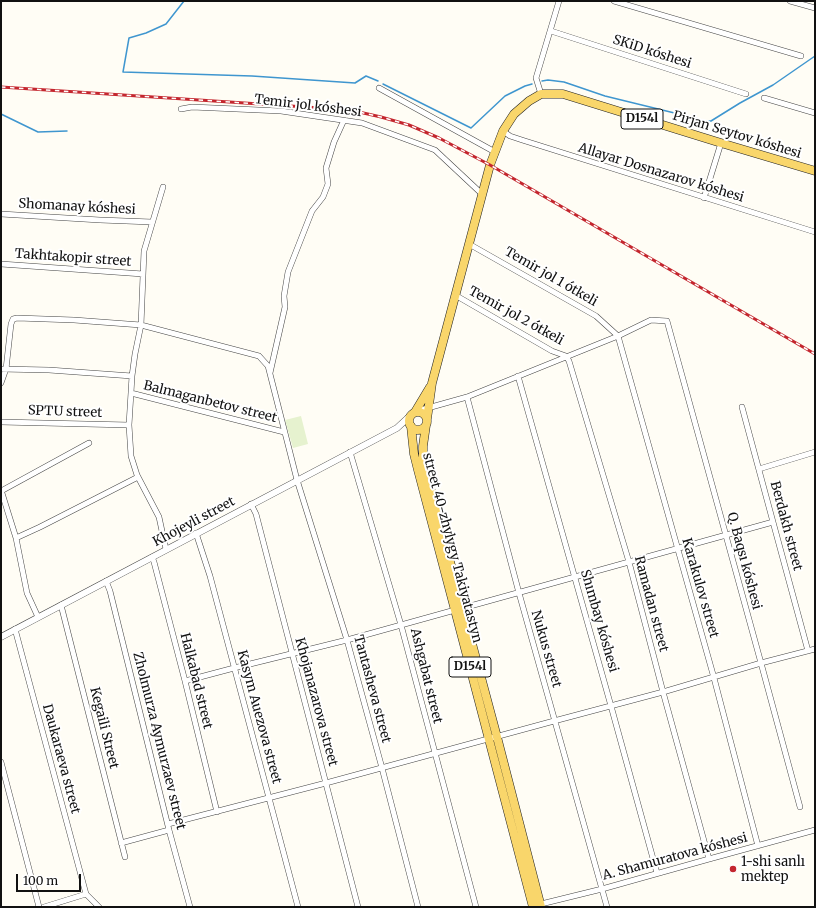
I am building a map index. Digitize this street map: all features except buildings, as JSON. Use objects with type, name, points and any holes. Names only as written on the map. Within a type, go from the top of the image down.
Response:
[{"type":"main road","name":"D154l","points":[[427,422],[432,383],[490,166],[503,131],[514,114],[528,101],[541,94]]},
{"type":"main road","name":"Pirjan Seytov kóshesi","points":[[541,94],[563,94],[815,171]]},
{"type":"main road","name":"D154l","points":[[411,426],[409,421],[432,383]]},
{"type":"main road","points":[[411,426],[416,430],[419,430],[422,429],[427,422],[426,416],[422,412],[414,413]]},
{"type":"main road","name":"street 40-zhylygy Takiyatastyn","points":[[427,422],[423,446],[423,461],[459,609],[535,906]]},
{"type":"main road","name":"street 40-zhylygy Takiyatastyn","points":[[411,426],[414,454],[418,470],[459,609]]},
{"type":"street","points":[[541,94],[536,78],[559,1]]},
{"type":"street","points":[[614,1],[801,56]]},
{"type":"street","points":[[790,1],[815,8]]},
{"type":"street","name":"SKiD kóshesi","points":[[550,31],[746,94]]},
{"type":"street","points":[[378,88],[495,152]]},
{"type":"street","points":[[764,98],[815,113]]},
{"type":"street","name":"Temir jol kóshesi","points":[[181,110],[192,107],[281,111],[362,123],[435,150],[482,194]]},
{"type":"street","points":[[270,374],[285,307],[284,296],[288,272],[312,211],[323,197],[328,184],[326,168],[334,142],[344,120]]},
{"type":"street","name":"Allayar Dosnazarov kóshesi","points":[[503,131],[510,136],[522,140],[815,232]]},
{"type":"street","points":[[704,198],[721,143]]},
{"type":"street","points":[[163,187],[144,251],[141,325],[132,376],[129,425],[131,456],[138,477],[159,517],[166,549]]},
{"type":"street","name":"Shomanay kóshesi","points":[[1,214],[152,222]]},
{"type":"street","name":"Temir jol 1 ótkeli","points":[[469,244],[596,316],[618,336]]},
{"type":"street","name":"Takhtakopir street","points":[[1,264],[143,274]]},
{"type":"street","name":"Temir jol 2 ótkeli","points":[[455,295],[552,351],[566,356]]},
{"type":"street","points":[[1,383],[11,324],[13,319],[18,318],[141,325],[259,356],[268,366],[270,374]]},
{"type":"street","name":"Q. Baqsı kóshesi","points":[[618,336],[651,320],[667,321],[800,807]]},
{"type":"street","points":[[397,428],[414,413],[467,397],[618,336]]},
{"type":"street","name":"Karakulov street","points":[[618,336],[714,678],[758,846]]},
{"type":"street","name":"Ramadan street","points":[[566,356],[569,360],[629,562],[709,859]]},
{"type":"street","name":"Balmaganbetov street","points":[[3,369],[49,370],[132,376]]},
{"type":"street","name":"Tantasheva street","points":[[270,374],[297,480],[347,640],[418,907]]},
{"type":"street","name":"Shımbay kóshesi","points":[[518,376],[657,873]]},
{"type":"street","name":"Balmaganbetov street","points":[[131,393],[284,432]]},
{"type":"street","name":"Nukus street","points":[[467,397],[554,721],[607,907]]},
{"type":"street","name":"Berdakh street","points":[[742,407],[808,651]]},
{"type":"street","name":"SPTU street","points":[[1,422],[129,425]]},
{"type":"street","points":[[397,428],[411,426]]},
{"type":"street","name":"Khojeyli street","points":[[1,637],[397,428]]},
{"type":"street","points":[[38,617],[26,594],[16,538],[1,490],[89,443]]},
{"type":"street","name":"Ashgabat street","points":[[350,452],[401,625],[476,907]]},
{"type":"street","points":[[759,470],[815,452]]},
{"type":"street","points":[[16,538],[138,477]]},
{"type":"street","name":"Khojanazarova street","points":[[251,504],[256,514],[358,907]]},
{"type":"street","points":[[185,681],[347,640],[773,522]]},
{"type":"street","name":"Kasym Auezova street","points":[[196,533],[210,576],[298,907]]},
{"type":"street","name":"Halkabad street","points":[[152,557],[185,681],[217,812]]},
{"type":"street","name":"Zholmurza Aymurzaev street","points":[[106,581],[110,591],[168,827],[190,907]]},
{"type":"street","name":"Kegaili Street","points":[[61,605],[125,857]]},
{"type":"street","name":"Daukaraeva street","points":[[15,629],[86,894]]},
{"type":"street","points":[[121,843],[217,812],[663,692],[761,663],[815,649]]},
{"type":"street","points":[[1,762],[39,907]]},
{"type":"street","name":"A. Shamuratova kóshesi","points":[[535,906],[815,830]]},
{"type":"street","points":[[47,907],[86,894],[99,907]]},
{"type":"green space","points":[[301,416],[308,444],[293,448],[285,420]]},
{"type":"waterway","points":[[184,1],[166,24],[146,33],[129,38],[123,72],[252,76],[355,83],[366,76],[378,81]]},
{"type":"waterway","points":[[707,121],[711,121],[773,85],[815,56]]},
{"type":"waterway","points":[[542,81],[548,80],[564,82],[605,96],[699,119]]},
{"type":"waterway","points":[[383,84],[471,128],[505,96],[532,84]]},
{"type":"waterway","points":[[1,114],[38,132],[67,131]]},
{"type":"railway","points":[[1,87],[336,109],[359,112],[409,125],[439,138],[490,165],[815,354]]},
{"type":"place","name":"1-shi sanlı mektep","points":[[733,869]]}]
